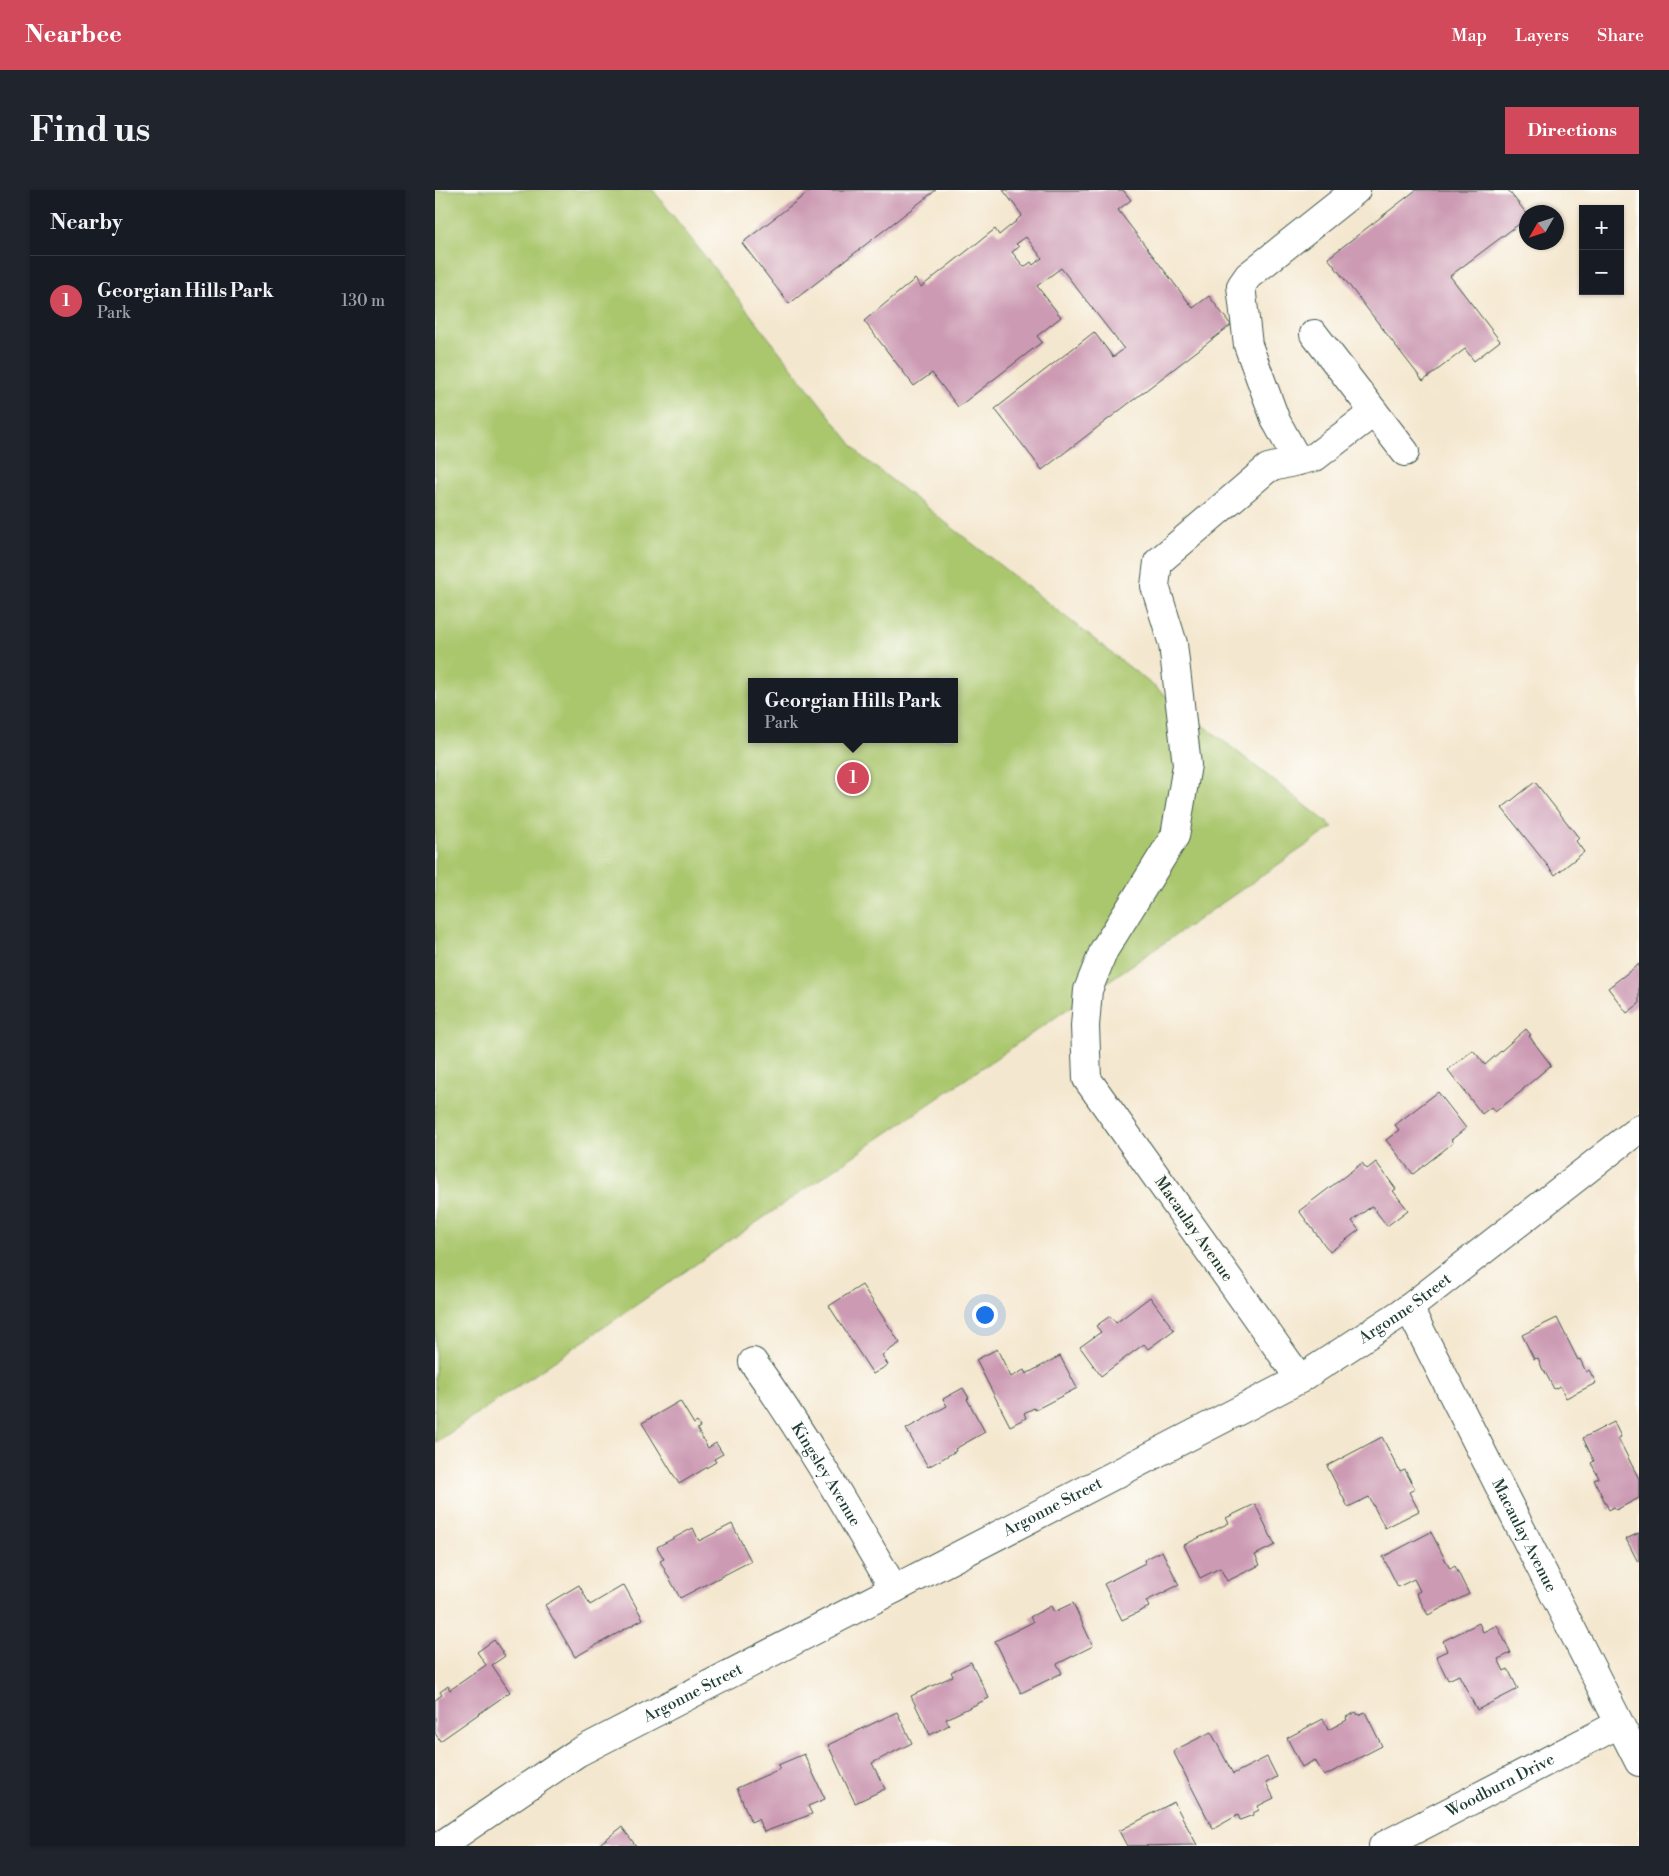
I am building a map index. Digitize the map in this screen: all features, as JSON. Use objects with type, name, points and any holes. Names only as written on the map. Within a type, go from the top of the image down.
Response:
[{"type":"street","points":[[1356,190],[1248,276],[1241,286],[1248,345],[1276,421],[1298,461],[1315,457],[1374,412]]},
{"type":"street","points":[[1314,334],[1405,452]]},
{"type":"street","name":"Macaulay Avenue","points":[[1298,461],[1268,468],[1159,562],[1155,586],[1173,644],[1187,765],[1175,836],[1104,950],[1088,990],[1085,1026],[1087,1078],[1300,1379]]},
{"type":"street","name":"Argonne Street","points":[[440,1846],[577,1753],[1300,1379],[1409,1308],[1639,1129]]},
{"type":"street","name":"Macaulay Avenue","points":[[1409,1308],[1639,1762]]},
{"type":"street","name":"Kingsley Avenue","points":[[753,1362],[796,1423],[894,1589]]},
{"type":"street","name":"Woodburn Drive","points":[[1383,1846],[1619,1724]]},
{"type":"green space","points":[[435,190],[653,190],[861,456],[1333,827],[435,1443]]},
{"type":"building","points":[[811,190],[936,190],[789,304],[742,243]]},
{"type":"building","points":[[1003,190],[1123,190],[1131,200],[1118,210],[1193,308],[1209,296],[1231,325],[1042,470],[995,409],[1094,332],[1113,357],[1124,349],[1061,268],[1037,286],[1061,317],[1037,336],[1042,342],[958,407],[932,373],[914,386],[864,321],[915,279],[921,287],[995,229],[999,235],[1022,215]],"holes":[[[1026,237],[1042,258],[1033,265],[1031,262],[1024,267],[1012,252],[1019,247],[1016,244]]]},
{"type":"building","points":[[1416,190],[1508,190],[1520,205],[1519,224],[1450,276],[1500,341],[1474,361],[1465,349],[1423,381],[1328,258]]},
{"type":"building","points":[[1535,782],[1579,838],[1576,841],[1584,852],[1555,875],[1502,808]]},
{"type":"building","points":[[1639,964],[1639,1004],[1627,1013],[1608,988]]},
{"type":"building","points":[[1526,1029],[1531,1035],[1529,1036],[1551,1065],[1495,1112],[1491,1107],[1482,1114],[1448,1070],[1473,1050],[1485,1065]]},
{"type":"building","points":[[1438,1092],[1466,1128],[1451,1140],[1453,1143],[1413,1174],[1386,1140],[1399,1130],[1395,1125]]},
{"type":"building","points":[[1376,1162],[1396,1189],[1393,1191],[1408,1210],[1387,1226],[1372,1206],[1352,1221],[1359,1230],[1330,1252],[1299,1211],[1362,1163],[1367,1169]]},
{"type":"building","points":[[862,1285],[900,1343],[882,1355],[888,1365],[873,1374],[829,1306]]},
{"type":"building","points":[[1150,1297],[1174,1330],[1148,1349],[1144,1344],[1101,1376],[1080,1347],[1101,1332],[1096,1326],[1110,1316],[1116,1323]]},
{"type":"building","points":[[1557,1318],[1578,1360],[1580,1359],[1586,1372],[1589,1370],[1596,1383],[1566,1398],[1560,1386],[1554,1389],[1538,1358],[1534,1359],[1522,1335]]},
{"type":"building","points":[[997,1349],[1011,1377],[1024,1370],[1026,1374],[1060,1356],[1077,1388],[1035,1410],[1034,1408],[1024,1413],[1026,1418],[1010,1426],[976,1360]]},
{"type":"building","points":[[963,1388],[985,1432],[928,1467],[906,1429],[947,1406],[943,1399]]},
{"type":"building","points":[[680,1401],[694,1424],[697,1422],[700,1427],[697,1429],[708,1448],[716,1443],[723,1454],[714,1459],[716,1462],[679,1484],[642,1423]]},
{"type":"building","points":[[1614,1422],[1621,1437],[1618,1438],[1639,1479],[1639,1498],[1616,1510],[1614,1507],[1609,1510],[1594,1480],[1599,1478],[1591,1463],[1594,1461],[1583,1438]]},
{"type":"building","points":[[1382,1437],[1400,1472],[1405,1470],[1415,1489],[1409,1492],[1419,1511],[1385,1528],[1369,1497],[1348,1507],[1327,1466]]},
{"type":"building","points":[[1255,1504],[1275,1545],[1255,1555],[1260,1565],[1227,1581],[1220,1568],[1200,1578],[1184,1545],[1229,1523],[1226,1518]]},
{"type":"building","points":[[732,1524],[751,1561],[680,1598],[660,1561],[664,1559],[657,1547],[693,1528],[699,1541]]},
{"type":"building","points":[[1431,1532],[1450,1569],[1455,1566],[1469,1594],[1428,1615],[1416,1593],[1420,1591],[1414,1579],[1398,1587],[1383,1557]]},
{"type":"building","points":[[1639,1533],[1639,1561],[1638,1562],[1626,1539]]},
{"type":"building","points":[[1162,1551],[1179,1585],[1146,1601],[1149,1607],[1122,1620],[1104,1584],[1145,1563],[1144,1560]]},
{"type":"building","points":[[579,1585],[590,1605],[624,1585],[643,1619],[575,1657],[545,1605]]},
{"type":"building","points":[[1073,1603],[1093,1646],[1057,1664],[1062,1673],[1021,1693],[995,1641],[1033,1622],[1030,1617],[1051,1606],[1054,1612]]},
{"type":"building","points":[[1479,1623],[1483,1632],[1497,1625],[1511,1653],[1498,1659],[1504,1671],[1508,1669],[1518,1689],[1477,1710],[1459,1675],[1448,1680],[1436,1656],[1447,1651],[1443,1641]]},
{"type":"building","points":[[494,1640],[505,1656],[492,1665],[510,1692],[440,1741],[435,1733],[435,1700],[442,1695],[440,1692],[448,1686],[450,1690],[486,1665],[477,1652]]},
{"type":"building","points":[[971,1662],[989,1698],[946,1719],[949,1725],[930,1735],[911,1696],[953,1676],[951,1672]]},
{"type":"building","points":[[897,1712],[912,1743],[872,1763],[885,1789],[855,1803],[828,1745]]},
{"type":"building","points":[[1356,1712],[1358,1715],[1365,1712],[1382,1746],[1324,1776],[1315,1760],[1302,1767],[1287,1738],[1323,1719],[1328,1730],[1347,1720],[1346,1717]]},
{"type":"building","points":[[1211,1732],[1233,1774],[1267,1757],[1277,1777],[1266,1783],[1274,1798],[1258,1806],[1259,1810],[1253,1813],[1253,1815],[1240,1820],[1238,1815],[1213,1829],[1173,1751]]},
{"type":"building","points":[[804,1754],[825,1799],[808,1806],[812,1814],[764,1832],[758,1819],[751,1822],[737,1788],[780,1769],[778,1765]]},
{"type":"building","points":[[1174,1802],[1197,1845],[1127,1846],[1119,1831]]},
{"type":"building","points":[[622,1827],[636,1846],[597,1846]]},
{"type":"place","name":"Georgian Hills Park","points":[[853,778]]}]
